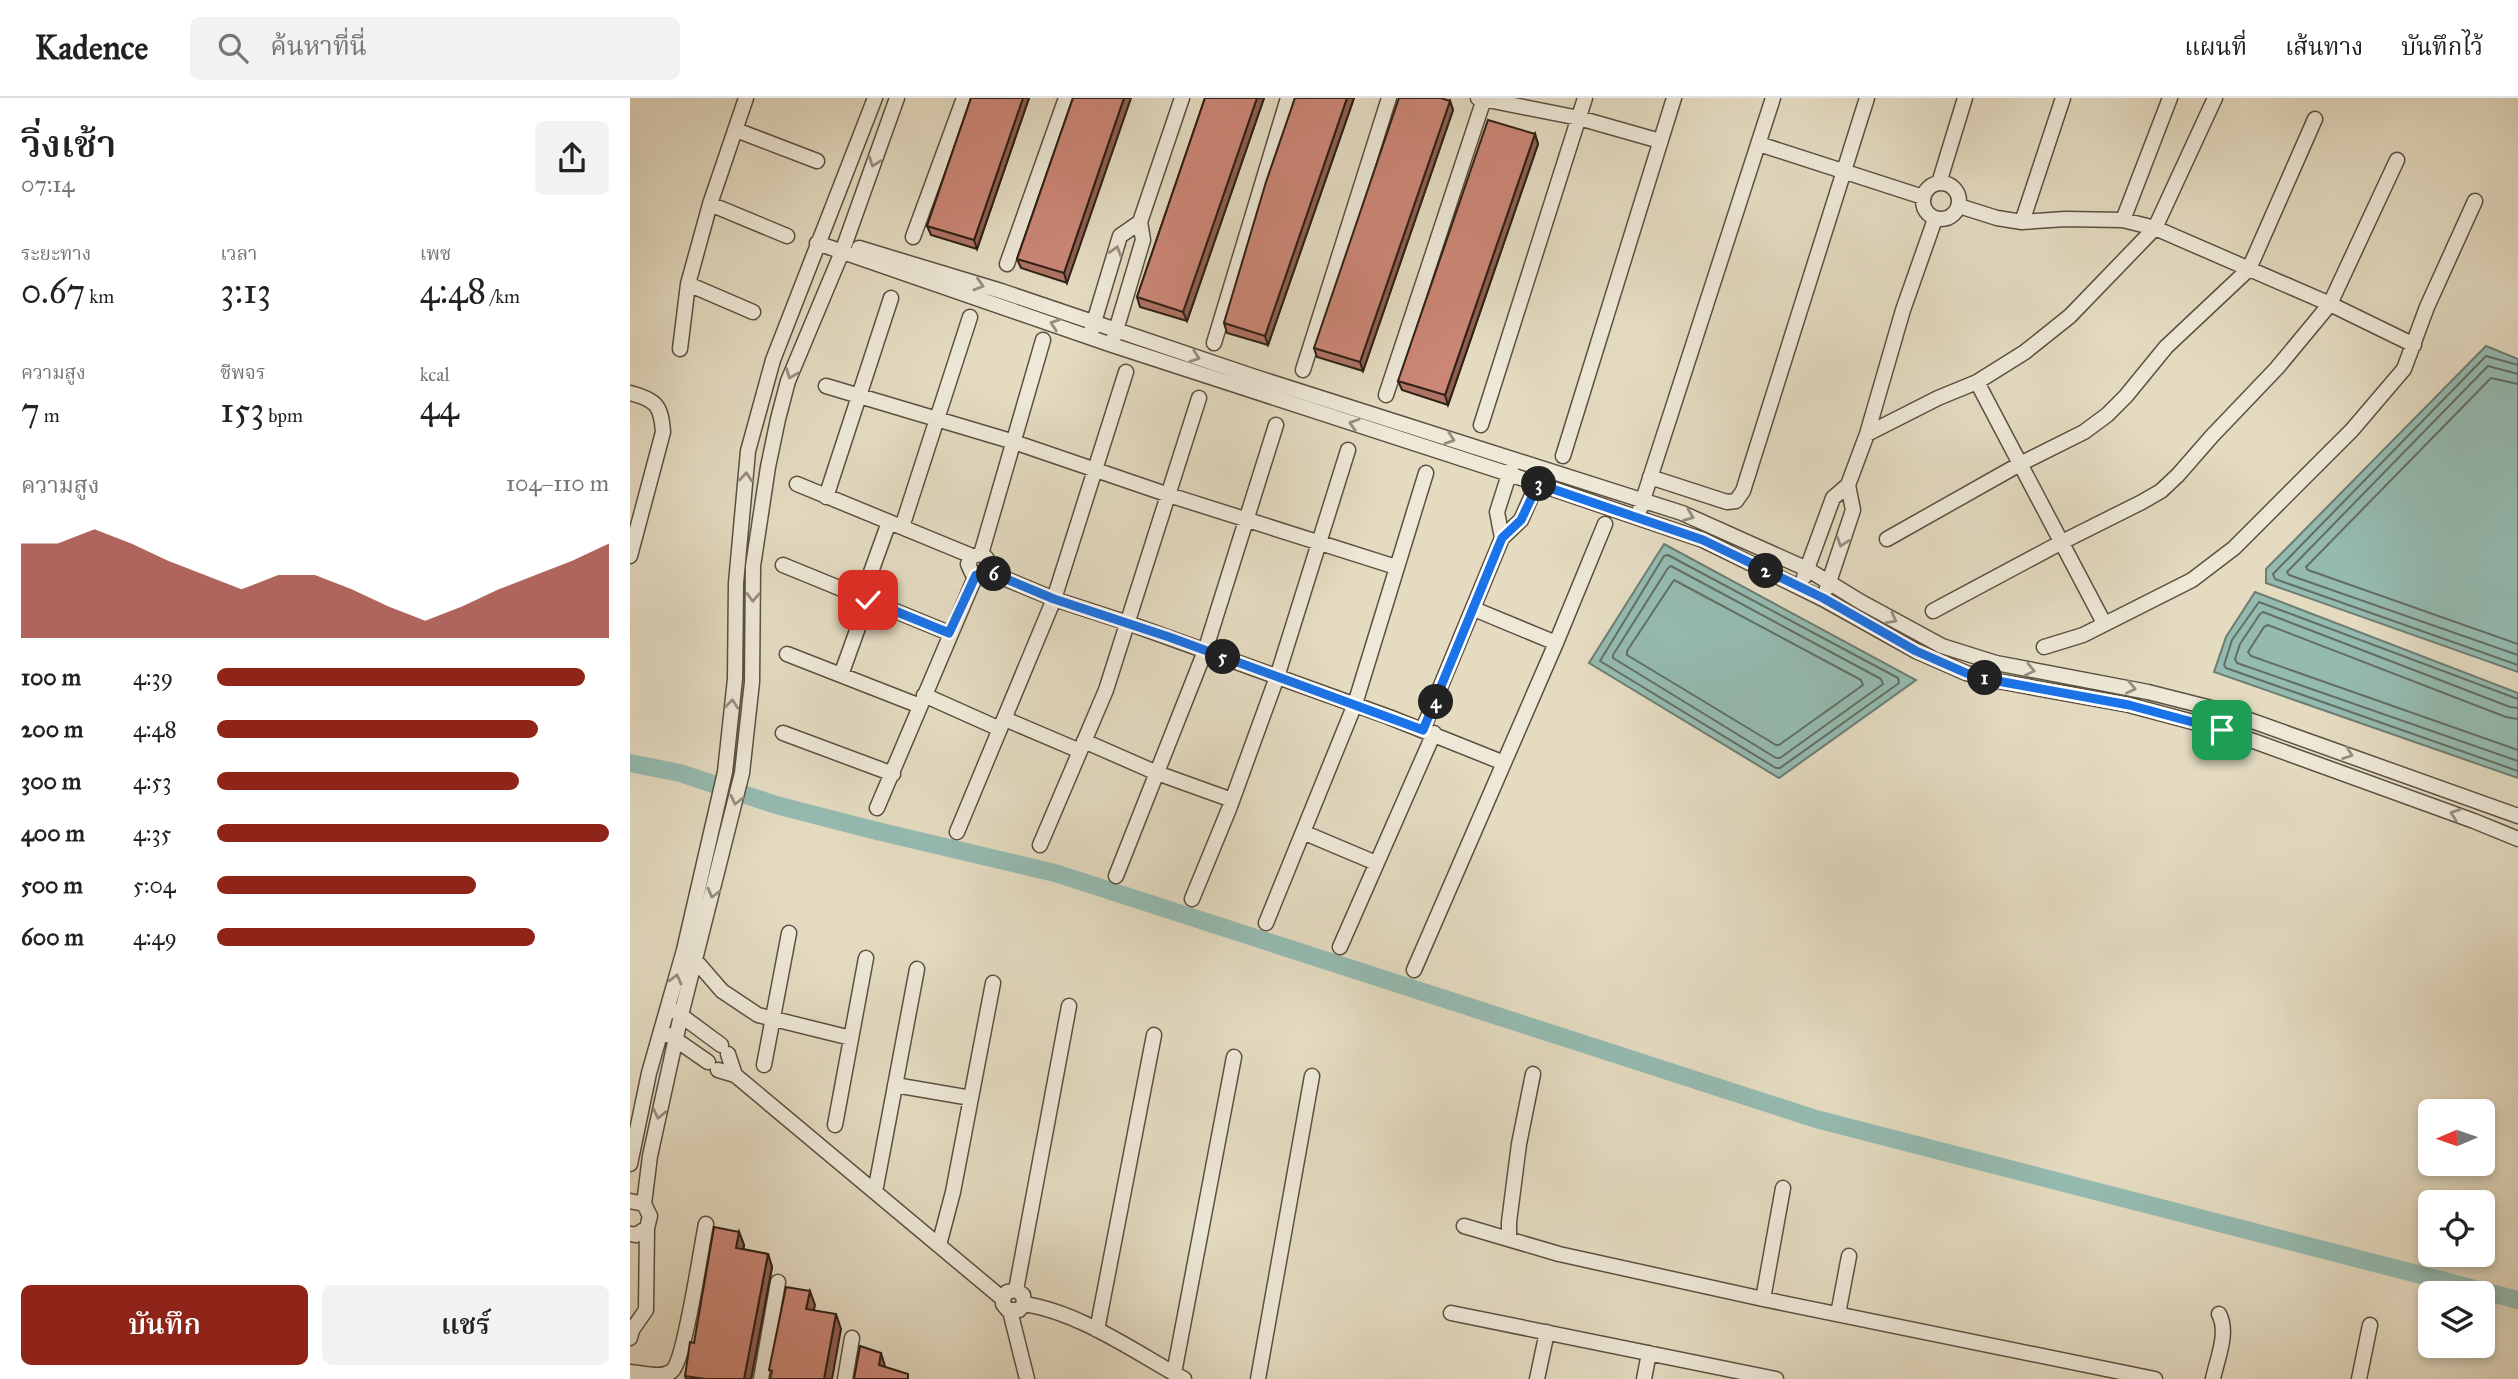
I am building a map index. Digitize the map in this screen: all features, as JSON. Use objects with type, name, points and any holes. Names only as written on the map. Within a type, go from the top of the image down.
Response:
[{"type":"street","points":[[680,349],[688,284],[710,204],[746,98]]},
{"type":"street","points":[[630,1164],[649,1073],[714,825],[725,772],[735,679],[736,583],[748,451],[773,360],[875,98]]},
{"type":"street","points":[[631,1330],[646,1310],[647,1228],[650,1216],[637,1203],[742,773],[752,682],[753,566],[770,456],[788,381],[843,247],[897,98]]},
{"type":"street","points":[[913,237],[964,98]]},
{"type":"street","points":[[1007,264],[1066,98]]},
{"type":"street","points":[[1114,337],[1143,240],[1140,222],[1182,98]]},
{"type":"street","points":[[1214,343],[1288,98]]},
{"type":"street","points":[[1303,370],[1389,98]]},
{"type":"street","points":[[1481,425],[1585,98]]},
{"type":"street","points":[[1563,456],[1674,98]]},
{"type":"street","points":[[1637,517],[1773,98]]},
{"type":"street","points":[[1650,477],[1727,502],[1737,501],[1743,491],[1867,98]]},
{"type":"street","points":[[1939,183],[1965,98]]},
{"type":"street","points":[[2022,222],[2063,98]]},
{"type":"street","points":[[2123,220],[2170,98]]},
{"type":"street","points":[[1867,434],[1938,398],[1977,382],[2025,352],[2070,316],[2154,228],[2216,98]]},
{"type":"street","points":[[1386,395],[1481,99],[1579,118],[1660,141]]},
{"type":"street","points":[[1887,539],[2084,432],[2126,396],[2166,347],[2249,269],[2315,119]]},
{"type":"street","points":[[736,130],[817,161]]},
{"type":"street","points":[[1759,144],[1923,197]]},
{"type":"street","points":[[1933,611],[2161,491],[2277,368],[2330,304],[2397,160]]},
{"type":"street","points":[[1939,183],[1954,188],[1960,198],[1959,206],[1951,217],[1935,219],[1926,212],[1923,197],[1929,188],[1939,183]]},
{"type":"street","points":[[2044,647],[2083,635],[2192,580],[2234,548],[2352,430],[2404,369],[2427,307],[2475,201]]},
{"type":"street","points":[[710,204],[787,236]]},
{"type":"street","points":[[1959,206],[1997,218],[2022,222],[2065,219],[2123,220],[2154,228],[2330,304],[2414,345]]},
{"type":"street","points":[[1801,588],[1833,498],[1848,485],[1867,434],[1903,310],[1935,219]]},
{"type":"street","points":[[1092,329],[1120,236],[1140,222]]},
{"type":"street","points":[[819,239],[1092,329],[1381,432],[1511,467],[1543,468],[1644,500],[1707,523],[1807,569],[1942,646],[1996,663],[2148,692],[2216,709],[2518,816]]},
{"type":"street","points":[[688,284],[753,312]]},
{"type":"street","points":[[826,497],[891,298]]},
{"type":"street","points":[[841,675],[865,599],[937,418],[970,317]]},
{"type":"street","points":[[1114,337],[1385,417],[1511,467],[1538,484],[1703,540],[1823,598],[1941,664],[1992,680],[2129,705],[2222,730],[2518,839]]},
{"type":"street","points":[[1043,340],[1014,442],[977,555],[968,564],[969,569],[1355,704],[1504,763]]},
{"type":"street","points":[[957,832],[1054,599],[1126,372]]},
{"type":"street","points":[[1977,382],[2104,623]]},
{"type":"street","points":[[827,386],[1014,442],[1169,495],[1396,567]]},
{"type":"street","points":[[630,393],[653,401],[661,411],[663,432],[630,556]]},
{"type":"street","points":[[1040,845],[1106,690],[1199,398]]},
{"type":"street","points":[[1381,432],[1385,417]]},
{"type":"street","points":[[1116,876],[1205,651],[1276,425]]},
{"type":"street","points":[[1192,899],[1277,677],[1348,450]]},
{"type":"street","points":[[748,451],[770,456]]},
{"type":"street","points":[[1502,538],[1497,512],[1511,467]]},
{"type":"street","points":[[1340,947],[1428,732],[1502,538],[1521,520],[1543,468]]},
{"type":"street","points":[[1266,923],[1355,704],[1426,473]]},
{"type":"street","points":[[797,484],[977,555]]},
{"type":"street","points":[[1823,598],[1853,510],[1848,485]]},
{"type":"street","points":[[1414,970],[1605,524]]},
{"type":"street","points":[[783,565],[949,633]]},
{"type":"street","points":[[877,808],[949,633],[981,573]]},
{"type":"street","points":[[1474,609],[1556,643]]},
{"type":"street","points":[[787,654],[841,675],[1082,746],[1232,800]]},
{"type":"street","points":[[783,733],[893,774]]},
{"type":"street","points":[[1304,833],[1376,863]]},
{"type":"street","points":[[764,1065],[789,933]]},
{"type":"street","points":[[835,1125],[866,958]]},
{"type":"street","points":[[696,961],[722,990],[742,1006],[772,1019],[851,1038]]},
{"type":"street","points":[[876,1192],[916,969]]},
{"type":"street","points":[[939,1245],[953,1192],[993,983]]},
{"type":"street","points":[[668,1006],[724,1049],[735,1075]]},
{"type":"street","points":[[1016,1290],[1069,1006]]},
{"type":"street","points":[[661,1030],[713,1066],[735,1075],[939,1245],[1006,1305],[1019,1310],[1024,1304],[1023,1295],[1016,1290],[1007,1292],[1006,1305],[1027,1379]]},
{"type":"street","points":[[1097,1330],[1154,1035]]},
{"type":"street","points":[[1024,1304],[1055,1310],[1179,1376],[1234,1057]]},
{"type":"street","points":[[1509,1239],[1519,1144],[1533,1074]]},
{"type":"street","points":[[1258,1379],[1312,1076]]},
{"type":"street","points":[[895,1084],[971,1098]]},
{"type":"street","points":[[1763,1299],[1783,1188]]},
{"type":"street","points":[[630,1372],[666,1374],[675,1369],[683,1342],[706,1224]]},
{"type":"street","points":[[1464,1226],[1559,1254],[1763,1299],[2155,1379]]},
{"type":"street","points":[[630,1234],[636,1235],[647,1228]]},
{"type":"street","points":[[1838,1314],[1849,1256]]},
{"type":"street","points":[[761,1379],[778,1282]]},
{"type":"street","points":[[1451,1312],[1746,1376],[1776,1379]]},
{"type":"street","points":[[2213,1379],[2223,1331],[2223,1321],[2219,1314]]},
{"type":"street","points":[[2359,1379],[2370,1325]]},
{"type":"street","points":[[1537,1379],[1547,1332]]},
{"type":"street","points":[[845,1379],[852,1338]]},
{"type":"street","points":[[1644,1379],[1649,1353]]},
{"type":"water","points":[[2486,346],[2518,359],[2518,672],[2266,583],[2266,569]]},
{"type":"water","points":[[1664,544],[1916,680],[1779,778],[1589,663]]},
{"type":"water","points":[[2255,592],[2518,693],[2518,778],[2214,672],[2226,637]]},
{"type":"building","points":[[971,98],[1023,98],[974,240],[927,226]]},
{"type":"building","points":[[1073,98],[1124,98],[1064,273],[1017,259]]},
{"type":"building","points":[[1205,98],[1257,98],[1183,312],[1137,297]]},
{"type":"building","points":[[1295,98],[1347,98],[1265,336],[1224,323],[1266,182]]},
{"type":"building","points":[[1399,98],[1441,98],[1450,101],[1360,362],[1314,348]]},
{"type":"building","points":[[1488,120],[1535,134],[1445,395],[1398,381]]},
{"type":"building","points":[[714,1227],[739,1232],[736,1248],[768,1254],[744,1379],[685,1376],[690,1342],[694,1343]]},
{"type":"building","points":[[786,1287],[810,1291],[806,1309],[836,1314],[824,1379],[770,1379],[772,1371],[769,1370]]},
{"type":"building","points":[[860,1346],[881,1353],[879,1365],[908,1374],[908,1379],[854,1379]]},
{"type":"waterway","points":[[630,763],[680,773],[776,805],[1055,873],[1816,1119],[2518,1300]]},
{"type":"route","points":[[868,600],[949,633],[976,575],[987,571],[1054,599],[1169,637],[1423,730],[1502,538],[1521,520],[1538,484],[1703,540],[1823,598],[1941,664],[1966,673],[2129,705],[2222,730]]}]
